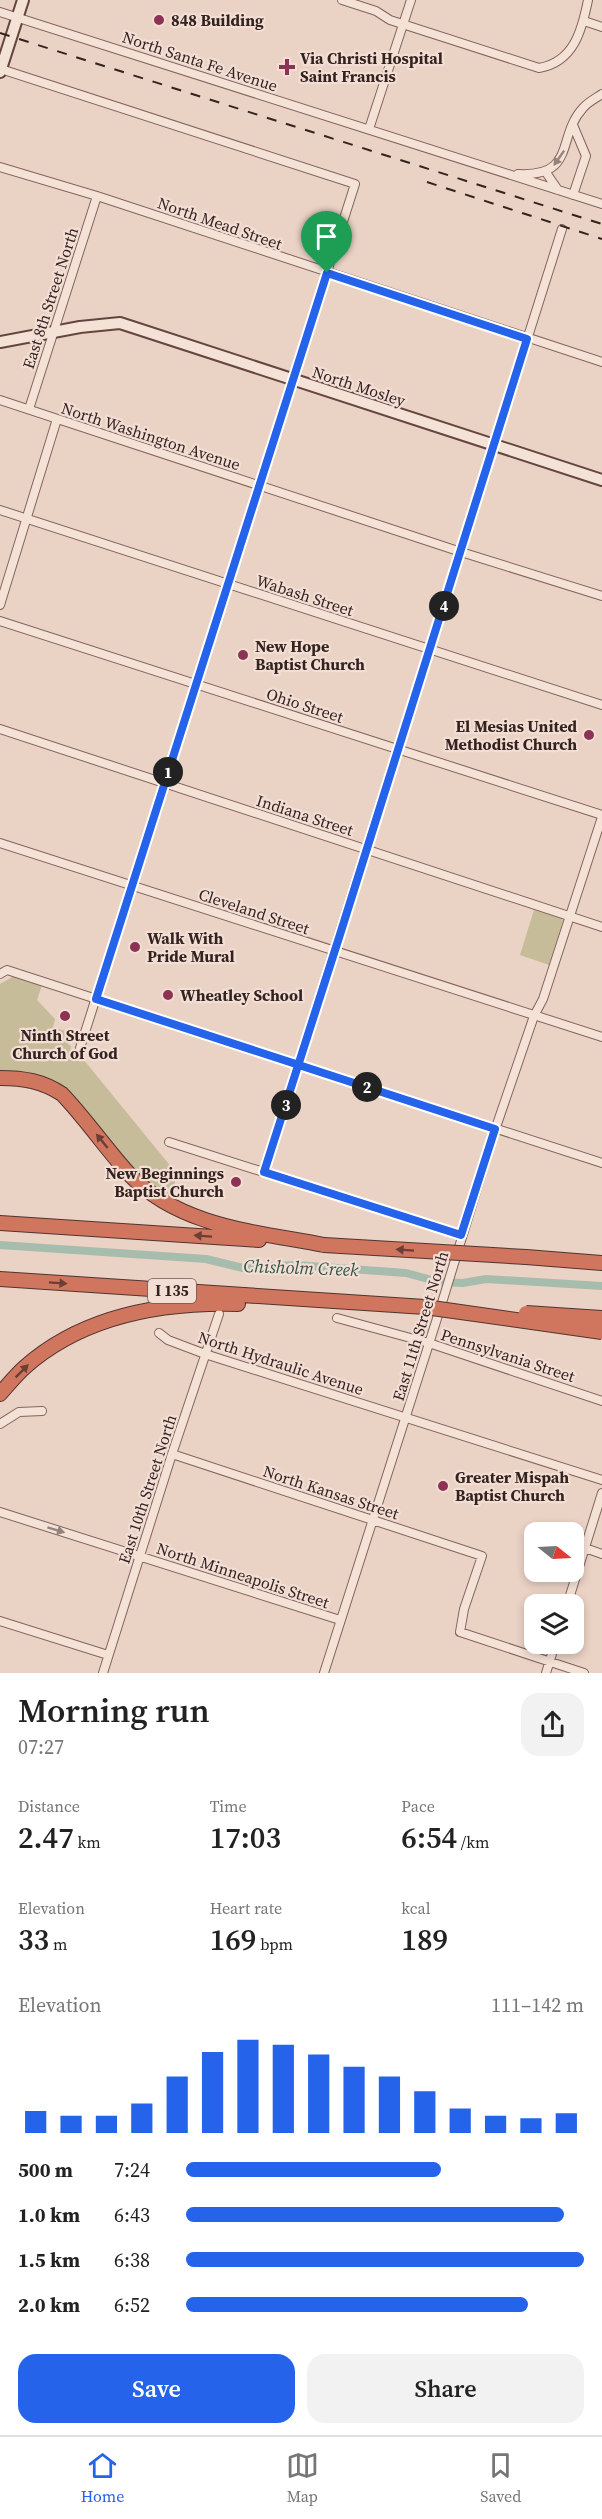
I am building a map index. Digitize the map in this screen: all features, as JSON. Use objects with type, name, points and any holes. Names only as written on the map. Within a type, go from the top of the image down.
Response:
[{"type":"highway","points":[[0,1078],[31,1080],[49,1085],[62,1094],[129,1174],[158,1197],[184,1212],[219,1225],[324,1245]]},
{"type":"highway","points":[[0,1222],[602,1263]]},
{"type":"highway","points":[[526,1257],[602,1258]]},
{"type":"highway","name":"I 135","points":[[0,1279],[602,1318]]},
{"type":"highway","points":[[0,1394],[24,1368],[45,1351],[88,1327],[118,1316],[141,1310],[185,1304],[284,1305],[344,1302]]},
{"type":"highway","points":[[425,1307],[602,1332]]},
{"type":"street","points":[[23,0],[0,70],[355,184],[80,1048]]},
{"type":"street","points":[[342,0],[376,11],[390,20],[539,68],[553,65],[565,56],[584,21],[588,0]]},
{"type":"street","points":[[369,129],[411,0]]},
{"type":"street","name":"North Santa Fe Avenue","points":[[0,12],[602,204]]},
{"type":"street","points":[[584,21],[602,27]]},
{"type":"street","points":[[512,174],[531,175],[555,165],[583,108],[602,94]]},
{"type":"street","points":[[573,125],[586,156],[573,195]]},
{"type":"street","name":"North Mead Street","points":[[0,167],[98,196],[602,362]]},
{"type":"street","points":[[545,171],[554,186],[562,193]]},
{"type":"street","name":"East 8th Street North","points":[[29,409],[98,196]]},
{"type":"street","points":[[264,1172],[562,229]]},
{"type":"street","name":"North Mosley","points":[[0,342],[120,323],[602,480]]},
{"type":"street","name":"North Washington Avenue","points":[[0,400],[461,552],[602,596]]},
{"type":"street","points":[[0,605],[57,419]]},
{"type":"street","name":"Wabash Street","points":[[0,510],[602,705]]},
{"type":"street","name":"Ohio Street","points":[[0,621],[602,816]]},
{"type":"street","name":"Indiana Street","points":[[0,729],[602,927]]},
{"type":"street","name":"East 11th Street North","points":[[324,1673],[495,1129],[534,1016],[543,999],[602,816]]},
{"type":"street","name":"Cleveland Street","points":[[0,843],[602,1038]]},
{"type":"street","points":[[0,974],[7,970],[602,1163]]},
{"type":"street","points":[[169,1142],[461,1235]]},
{"type":"street","name":"East 10th Street North","points":[[103,1673],[219,1314]]},
{"type":"street","name":"Pennsylvania Street","points":[[337,1318],[429,1343],[602,1401]]},
{"type":"street","name":"North Hydraulic Avenue","points":[[159,1333],[168,1340],[205,1354],[602,1480]]},
{"type":"street","points":[[0,1424],[19,1412],[42,1411]]},
{"type":"street","name":"North Kansas Street","points":[[172,1454],[482,1556],[464,1609],[460,1632],[549,1662]]},
{"type":"street","points":[[570,1594],[602,1493]]},
{"type":"street","name":"North Minneapolis Street","points":[[0,1512],[340,1620]]},
{"type":"street","points":[[585,1548],[602,1554]]},
{"type":"street","points":[[0,1621],[108,1655]]},
{"type":"street","points":[[546,1673],[552,1654]]},
{"type":"street","points":[[549,1662],[584,1673]]},
{"type":"shaded area","points":[[534,910],[561,918],[563,921],[549,965],[520,955]]},
{"type":"shaded area","points":[[14,976],[42,985],[37,1000],[55,1019],[53,1027],[72,1033],[68,1044],[71,1046],[70,1053],[74,1058],[83,1059],[177,1174],[170,1201],[145,1185],[56,1083],[27,1072],[0,1071],[0,984]]},
{"type":"waterway","name":"Chisholm Creek","points":[[0,1245],[206,1259],[243,1268],[296,1265],[406,1273],[439,1282],[463,1283],[486,1279],[602,1286]]},
{"type":"railway","points":[[0,33],[602,224]]},
{"type":"railway","points":[[427,182],[602,239]]},
{"type":"place","name":"848 Building","points":[[159,20]]},
{"type":"place","name":"Via Christi Hospital Saint Francis","points":[[287,67]]},
{"type":"place","name":"New Hope Baptist Church","points":[[243,655]]},
{"type":"place","name":"El Mesias United Methodist Church","points":[[589,735]]},
{"type":"place","name":"Walk With Pride Mural","points":[[135,947]]},
{"type":"place","name":"Wheatley School","points":[[168,995]]},
{"type":"place","name":"Ninth Street Church of God","points":[[65,1016]]},
{"type":"place","name":"New Beginnings Baptist Church","points":[[236,1182]]},
{"type":"place","name":"Greater Mispah Baptist Church","points":[[443,1486]]},
{"type":"route","points":[[327,273],[96,999],[299,1065],[495,1129],[461,1235],[264,1172],[299,1065],[335,952],[527,339],[327,273]]}]
